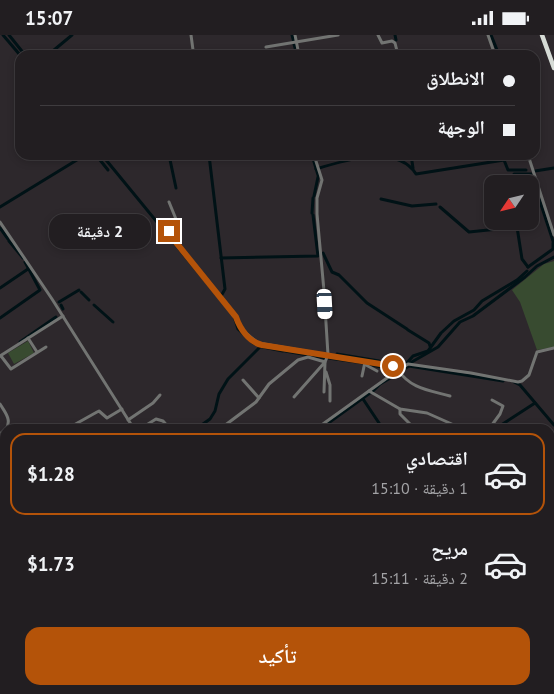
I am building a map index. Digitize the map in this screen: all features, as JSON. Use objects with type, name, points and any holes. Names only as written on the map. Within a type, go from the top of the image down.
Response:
[{"type":"highway","points":[[542,35],[554,68]]},
{"type":"street","points":[[191,35],[193,50]]},
{"type":"street","points":[[295,35],[298,50]]},
{"type":"street","points":[[266,47],[338,35]]},
{"type":"street","points":[[378,35],[382,43],[392,41],[395,43],[397,50]]},
{"type":"street","points":[[488,35],[493,50]]},
{"type":"street","points":[[316,160],[322,180],[317,198],[317,214],[328,355],[324,392]]},
{"type":"street","points":[[530,160],[554,235]]},
{"type":"street","points":[[169,202],[178,224],[169,233],[236,317],[242,330],[254,342],[366,363],[393,366],[406,380],[415,386],[450,396]]},
{"type":"street","points":[[0,222],[63,316],[131,424]]},
{"type":"street","points":[[46,347],[11,369],[1,356],[63,316]]},
{"type":"street","points":[[28,338],[37,352]]},
{"type":"street","points":[[397,369],[401,369],[408,364],[522,381],[529,375],[537,352],[554,348]]},
{"type":"street","points":[[226,424],[260,398],[269,384],[298,360],[308,357],[326,362]]},
{"type":"street","points":[[294,397],[326,362]]},
{"type":"street","points":[[366,363],[376,371]]},
{"type":"street","points":[[362,376],[366,363]]},
{"type":"street","points":[[323,424],[394,373],[393,366]]},
{"type":"street","points":[[325,369],[330,385],[330,401]]},
{"type":"street","points":[[243,380],[260,398]]},
{"type":"street","points":[[369,391],[400,409],[427,413],[448,423]]},
{"type":"street","points":[[128,420],[153,403],[160,395]]},
{"type":"street","points":[[492,400],[503,406],[493,424]]},
{"type":"street","points":[[0,404],[9,420],[9,424]]},
{"type":"street","points":[[76,424],[99,411],[107,417],[122,409]]},
{"type":"street","points":[[400,409],[400,414],[410,424]]},
{"type":"street","points":[[148,424],[156,419],[165,424]]},
{"type":"green space","points":[[554,261],[554,347],[537,350],[520,302],[512,290],[544,264]]},
{"type":"green space","points":[[28,341],[34,353],[14,364],[8,353]]},
{"type":"waterway","points":[[3,35],[16,50]]},
{"type":"waterway","points":[[9,35],[21,50]]},
{"type":"waterway","points":[[54,50],[72,35]]},
{"type":"waterway","points":[[292,35],[294,43]]},
{"type":"waterway","points":[[395,35],[396,40]]},
{"type":"waterway","points":[[491,35],[497,50]]},
{"type":"waterway","points":[[294,44],[296,50]]},
{"type":"waterway","points":[[0,207],[77,160]]},
{"type":"waterway","points":[[100,160],[108,170]]},
{"type":"waterway","points":[[106,160],[230,311]]},
{"type":"waterway","points":[[170,160],[176,188]]},
{"type":"waterway","points":[[210,160],[225,289],[220,298]]},
{"type":"waterway","points":[[314,160],[318,175]]},
{"type":"waterway","points":[[316,169],[350,160]]},
{"type":"waterway","points":[[398,160],[407,165],[416,174],[504,160]]},
{"type":"waterway","points":[[412,160],[413,168]]},
{"type":"waterway","points":[[504,160],[508,170],[526,170]]},
{"type":"waterway","points":[[535,171],[554,168]]},
{"type":"waterway","points":[[514,174],[531,174],[553,241]]},
{"type":"waterway","points":[[314,196],[318,177]]},
{"type":"waterway","points":[[312,213],[313,198]]},
{"type":"waterway","points":[[381,199],[412,206],[436,204]]},
{"type":"waterway","points":[[440,207],[469,232],[517,227],[522,259],[528,267]]},
{"type":"waterway","points":[[221,258],[318,256],[313,215]]},
{"type":"waterway","points":[[0,228],[8,239]]},
{"type":"waterway","points":[[9,241],[23,258]]},
{"type":"waterway","points":[[528,267],[553,249],[553,243]]},
{"type":"waterway","points":[[323,253],[332,272],[339,275],[361,297]]},
{"type":"waterway","points":[[410,363],[438,347],[460,322],[473,316],[537,266],[554,257]]},
{"type":"waterway","points":[[0,318],[40,290],[25,262]]},
{"type":"waterway","points":[[0,288],[28,269]]},
{"type":"waterway","points":[[382,362],[405,365],[413,356],[428,351],[441,333],[454,321],[474,310],[482,301],[517,280],[527,271]]},
{"type":"waterway","points":[[59,302],[79,290]]},
{"type":"waterway","points":[[81,292],[89,300]]},
{"type":"waterway","points":[[362,298],[407,329]]},
{"type":"waterway","points":[[61,305],[63,309]]},
{"type":"waterway","points":[[94,305],[113,322]]},
{"type":"waterway","points":[[234,316],[238,329],[253,343],[262,347]]},
{"type":"waterway","points":[[20,342],[56,317]]},
{"type":"waterway","points":[[408,330],[429,343],[430,346]]},
{"type":"waterway","points":[[203,424],[210,419],[215,411],[219,394],[228,379],[260,347]]},
{"type":"waterway","points":[[263,347],[283,351]]},
{"type":"waterway","points":[[285,351],[325,358]]},
{"type":"waterway","points":[[337,354],[379,361]]},
{"type":"waterway","points":[[328,358],[364,363]]},
{"type":"waterway","points":[[367,364],[391,369],[392,372]]},
{"type":"waterway","points":[[400,372],[409,366],[503,381]]},
{"type":"waterway","points":[[372,392],[380,384],[399,373]]},
{"type":"waterway","points":[[514,382],[520,385],[553,424]]},
{"type":"waterway","points":[[327,424],[370,393]]},
{"type":"waterway","points":[[363,399],[380,424]]},
{"type":"waterway","points":[[503,424],[535,403]]},
{"type":"route","points":[[169,231],[170,235],[236,317],[242,330],[254,342],[262,345],[393,366]]}]
